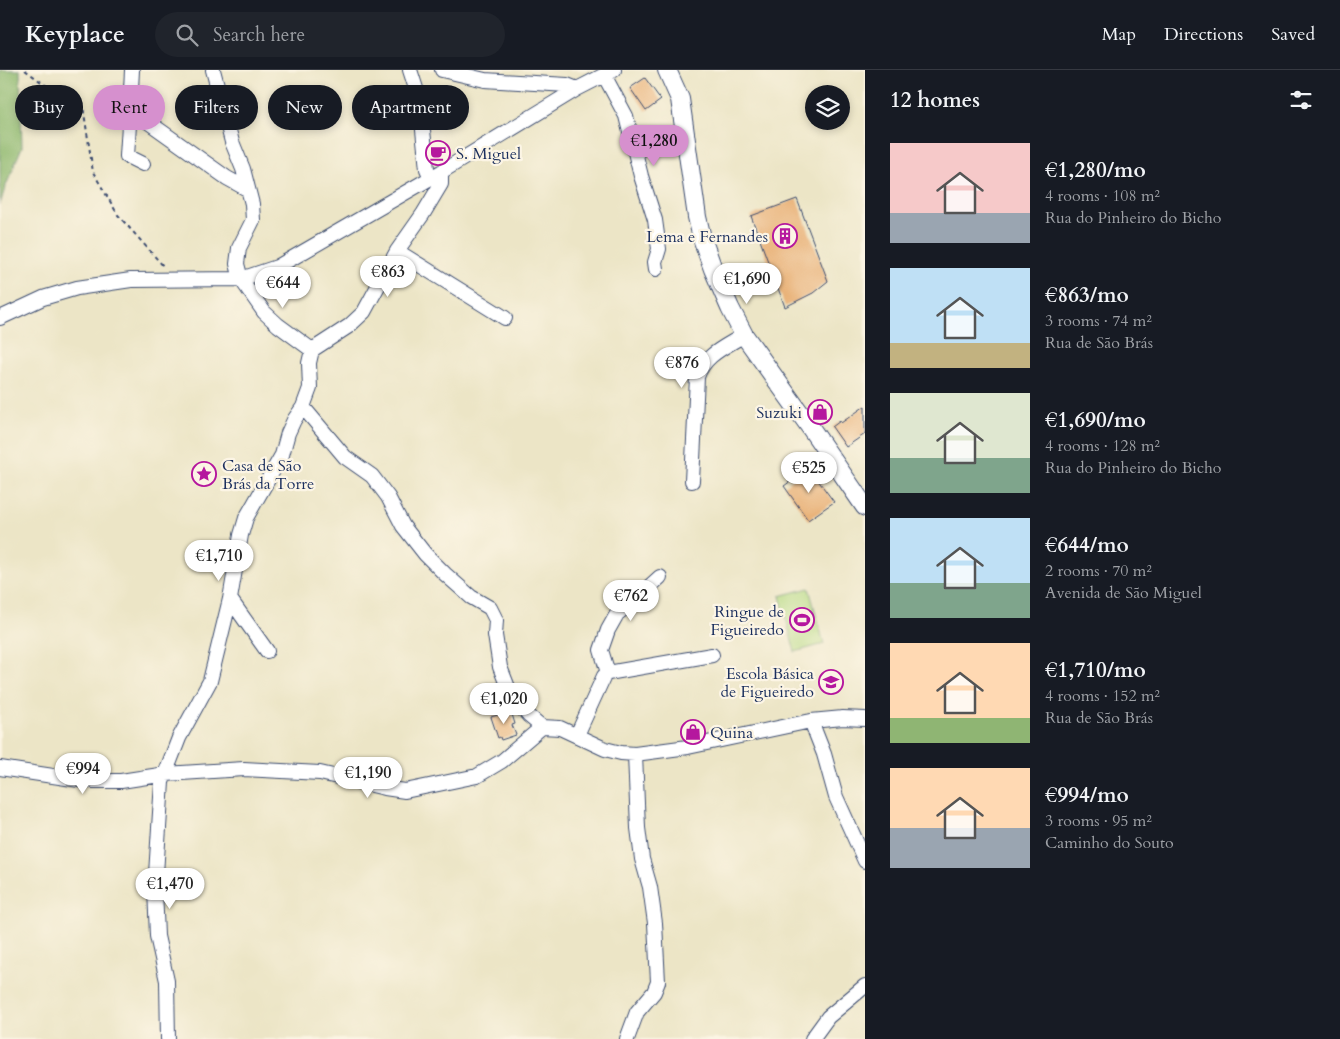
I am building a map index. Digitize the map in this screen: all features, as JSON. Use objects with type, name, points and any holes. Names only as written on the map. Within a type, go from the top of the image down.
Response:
[{"type":"main road","points":[[660,70],[680,98],[696,207],[702,238],[713,269],[744,335],[865,507]]},
{"type":"main road","points":[[667,70],[674,88]]},
{"type":"street","points":[[131,85],[132,70]]},
{"type":"street","points":[[213,70],[232,142],[243,169],[252,204],[254,220],[239,248],[237,264],[241,280],[264,312],[312,350]]},
{"type":"street","points":[[168,1039],[167,981],[157,936],[155,889],[162,782],[179,738],[210,681],[230,599],[246,518],[282,455],[294,420],[303,408],[310,388],[309,363],[312,350],[349,326],[364,312],[397,251],[441,184],[436,175],[427,169],[420,101],[410,70]]},
{"type":"street","points":[[442,70],[485,80],[567,85],[577,89]]},
{"type":"street","points":[[0,318],[43,298],[77,288],[131,280],[241,280],[277,267],[436,175],[577,89],[610,72],[626,116],[641,176],[656,220],[659,249],[656,270]]},
{"type":"street","points":[[129,130],[127,156],[143,164]]},
{"type":"street","points":[[160,130],[227,178],[247,189]]},
{"type":"street","points":[[397,251],[505,318]]},
{"type":"street","points":[[692,481],[697,377],[700,367],[708,357],[744,335]]},
{"type":"street","points":[[303,408],[345,457],[372,476],[388,497],[403,526],[426,554],[471,597],[490,608],[496,620],[500,667],[511,695],[529,716],[542,727],[560,728],[605,749],[635,754],[688,747],[811,721],[843,718],[865,720]]},
{"type":"street","points":[[608,673],[601,650],[608,630],[617,614],[638,598],[660,577]]},
{"type":"street","points":[[230,599],[267,651]]},
{"type":"street","points":[[577,736],[604,676],[608,673],[712,655]]},
{"type":"street","points":[[811,721],[824,754],[836,797],[865,861]]},
{"type":"street","points":[[0,768],[86,781],[121,781],[166,774],[244,769],[320,773],[385,788],[405,790],[477,776],[502,761],[542,727]]},
{"type":"street","points":[[627,1039],[637,1012],[654,992],[658,982],[656,923],[650,887],[642,859],[638,828],[635,754]]},
{"type":"street","points":[[812,1039],[828,1017],[865,986]]},
{"type":"path","points":[[26,70],[55,92],[83,106],[92,172],[118,215],[174,279]]},
{"type":"green space","points":[[0,70],[20,70],[20,85],[15,85],[15,130],[22,130],[22,147],[0,205]]},
{"type":"green space","name":"Ringue de Figueiredo","points":[[809,588],[824,644],[795,652],[780,596]]},
{"type":"building","points":[[645,78],[661,100],[646,111],[630,88]]},
{"type":"building","name":"Lema e Fernandes","points":[[797,199],[828,281],[813,293],[785,307],[751,216]]},
{"type":"building","points":[[865,406],[865,434],[846,447],[832,427]]},
{"type":"building","points":[[809,468],[834,502],[808,520],[784,486]]},
{"type":"building","points":[[511,711],[515,724],[512,725],[516,735],[501,740],[500,737],[498,738],[491,717]]},
{"type":"place","name":"S. Miguel","points":[[438,153]]},
{"type":"place","name":"Lema e Fernandes","points":[[785,236]]},
{"type":"place","name":"Suzuki","points":[[820,412]]},
{"type":"place","name":"Casa de São Brás da Torre","points":[[204,474]]},
{"type":"place","name":"Ringue de Figueiredo","points":[[802,620]]},
{"type":"place","name":"Escola Básica de Figueiredo","points":[[831,682]]},
{"type":"place","name":"Quina","points":[[693,732]]}]
